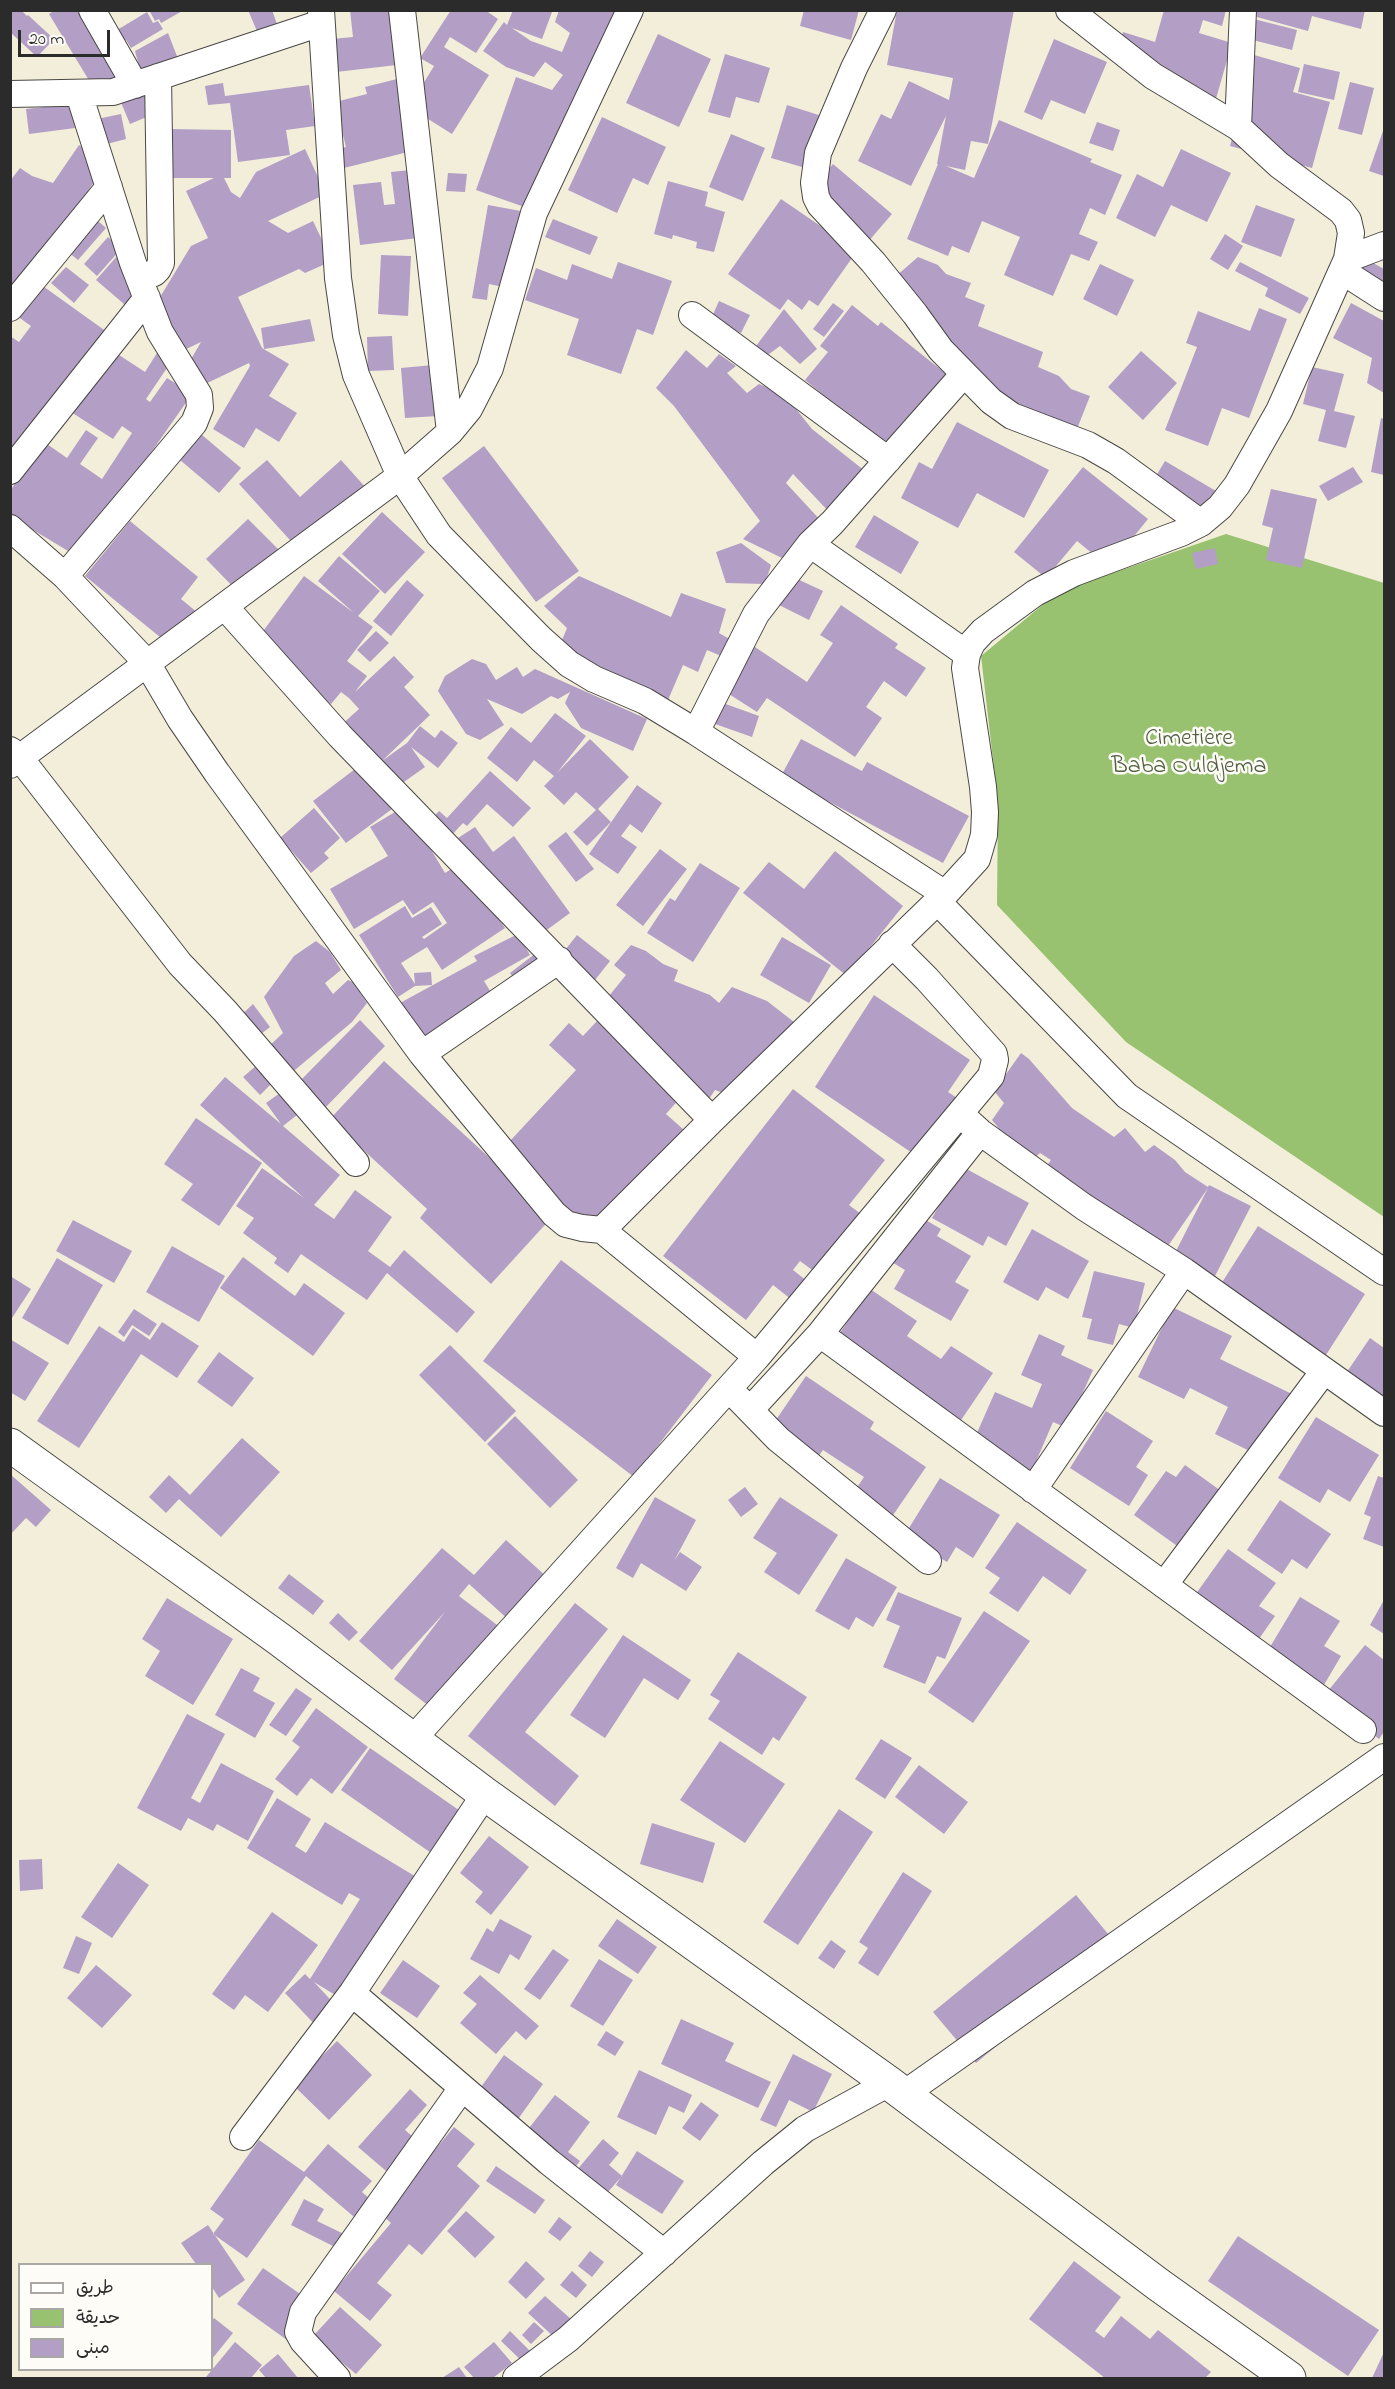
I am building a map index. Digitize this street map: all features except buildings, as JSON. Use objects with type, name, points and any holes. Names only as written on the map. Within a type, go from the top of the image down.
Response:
[{"type":"main road","points":[[10,1445],[279,1639],[485,1794],[896,2088],[1159,2285],[1289,2379]]},
{"type":"street","points":[[10,471],[159,269],[161,262],[147,81],[92,10]]},
{"type":"street","points":[[402,10],[450,432]]},
{"type":"street","points":[[356,1163],[225,1011],[180,964],[14,758],[225,607],[399,476],[450,432],[470,409],[490,368],[534,213],[630,10]]},
{"type":"street","points":[[883,10],[854,68],[818,153],[814,183],[820,205],[880,271],[941,350],[990,401],[1012,416],[1088,445],[1201,524]]},
{"type":"street","points":[[602,1230],[941,898],[977,859],[984,835],[983,787],[965,668],[967,654],[972,643],[983,631],[1035,593],[1074,573],[1201,524],[1220,507],[1237,485],[1279,411],[1344,265],[1351,233],[1348,220],[1341,211],[1279,165],[1238,127],[1152,76],[1070,10]]},
{"type":"street","points":[[1238,127],[1243,10]]},
{"type":"street","points":[[10,94],[114,92],[321,16],[338,278],[346,335],[356,375],[399,476],[439,535],[541,639],[569,664],[594,679],[645,701],[696,732],[941,898],[1126,1096],[1384,1272]]},
{"type":"street","points":[[65,576],[194,423],[200,408],[199,395],[160,332],[143,288],[79,94]]},
{"type":"street","points":[[10,308],[109,187]]},
{"type":"street","points":[[1344,265],[1384,245]]},
{"type":"street","points":[[1344,265],[1384,298]]},
{"type":"street","points":[[692,315],[888,460]]},
{"type":"street","points":[[696,732],[756,614],[810,544],[832,523],[963,375]]},
{"type":"street","points":[[10,528],[65,576],[147,663],[180,719],[217,772],[422,1054],[554,1214],[566,1224],[602,1230],[757,1357]]},
{"type":"street","points":[[810,544],[967,654]]},
{"type":"street","points":[[225,607],[340,736],[712,1120]]},
{"type":"street","points":[[412,1740],[757,1357],[991,1076],[994,1054],[927,979],[892,944]]},
{"type":"street","points":[[422,1054],[558,960]]},
{"type":"street","points":[[960,1114],[980,1132],[1084,1207],[1184,1271],[1384,1413]]},
{"type":"street","points":[[750,1410],[820,1334],[980,1132]]},
{"type":"street","points":[[1033,1490],[1184,1271]]},
{"type":"street","points":[[820,1334],[1363,1730]]},
{"type":"street","points":[[1164,1584],[1324,1371]]},
{"type":"street","points":[[727,1388],[778,1439],[928,1561]]},
{"type":"street","points":[[516,2379],[568,2339],[763,2163],[805,2129],[896,2088],[1384,1756]]},
{"type":"street","points":[[243,2137],[352,1993],[485,1794]]},
{"type":"street","points":[[352,1993],[549,2162],[664,2253]]},
{"type":"street","points":[[337,2379],[303,2341],[298,2332],[303,2312],[462,2088]]},
{"type":"green space","name":"Cimetière Baba Ouldjema","points":[[1226,534],[1384,583],[1384,1217],[1126,1042],[997,905],[998,803],[981,656],[1058,592]]}]
